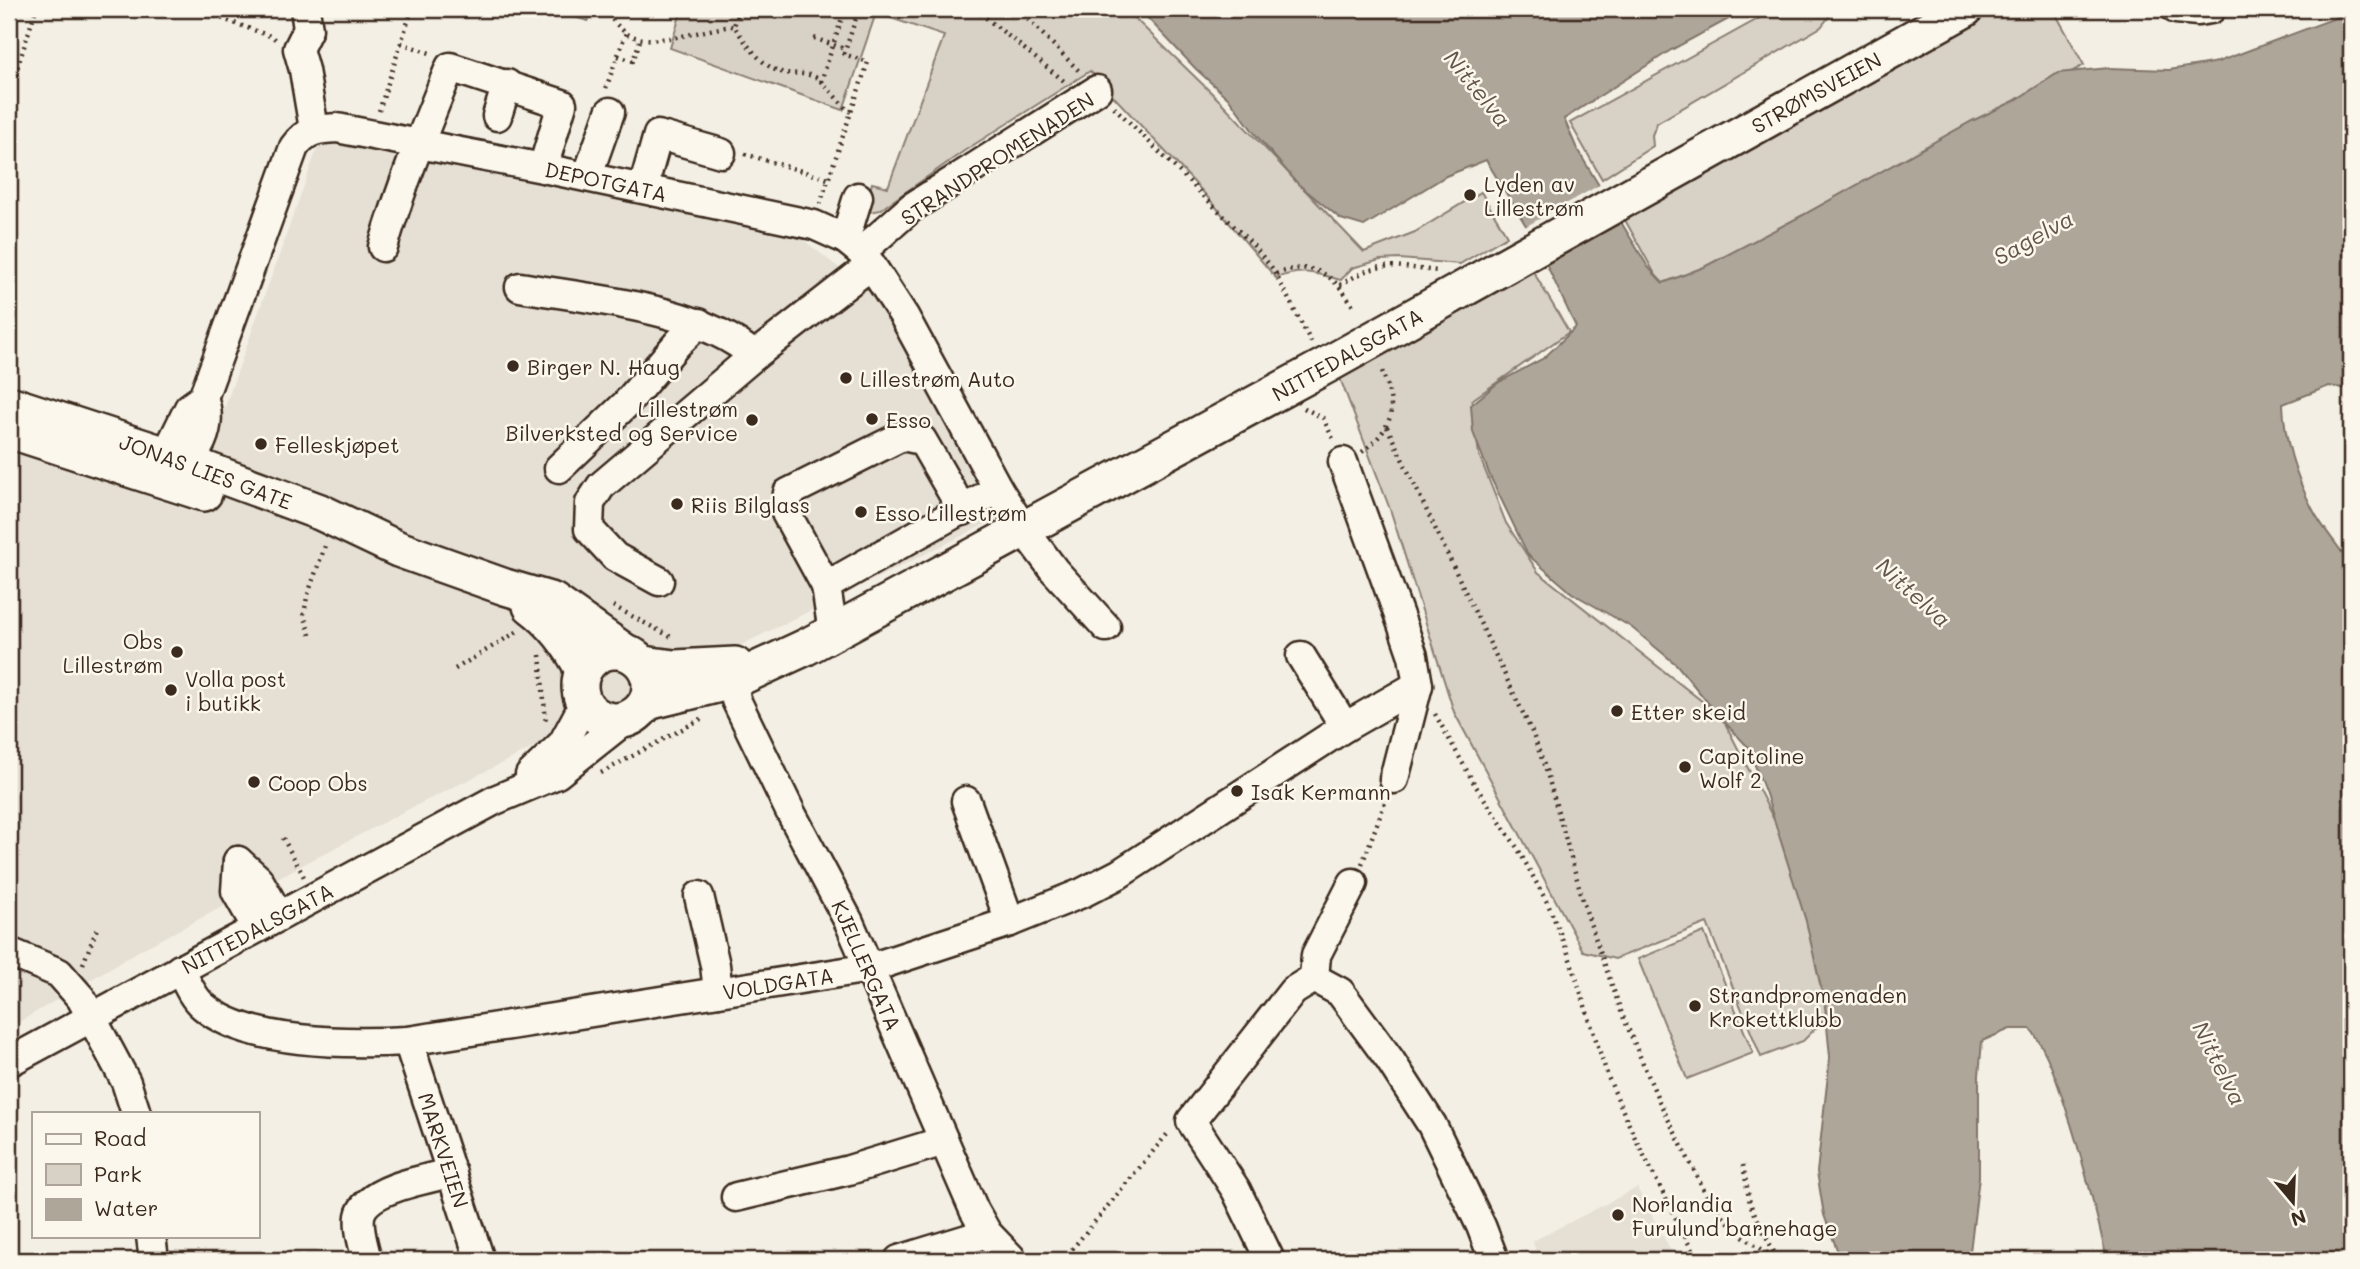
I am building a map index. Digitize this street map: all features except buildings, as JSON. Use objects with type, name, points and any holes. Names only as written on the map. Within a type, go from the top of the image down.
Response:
[{"type":"main road","name":"STRØMSVEIEN","points":[[1668,175],[1965,9]]},
{"type":"main road","name":"NITTEDALSGATA","points":[[636,711],[731,673],[777,662],[1024,530],[1668,175]]},
{"type":"main road","name":"JONAS LIES GATE","points":[[9,404],[176,467],[344,539],[398,549],[560,605],[634,658]]},
{"type":"main road","name":"JONAS LIES GATE","points":[[9,430],[176,467]]},
{"type":"main road","name":"JONAS LIES GATE","points":[[505,587],[544,615],[568,642],[583,670]]},
{"type":"main road","points":[[606,652],[634,658],[650,682],[636,711],[613,722],[602,720],[584,704],[579,687],[583,670],[597,656],[606,652]]},
{"type":"main road","name":"NITTEDALSGATA","points":[[634,658],[675,668],[731,673]]},
{"type":"street","points":[[176,467],[202,437],[209,412],[203,398],[294,147],[302,136],[314,129],[298,49],[308,29],[305,9]]},
{"type":"street","points":[[2176,9],[2197,12],[2211,9]]},
{"type":"street","points":[[383,247],[398,197],[450,67],[562,104],[543,167]]},
{"type":"street","points":[[497,116],[507,85]]},
{"type":"street","name":"STRANDPROMENADEN","points":[[659,581],[615,557],[589,529],[590,503],[601,486],[754,356],[859,252],[912,207],[1090,94]]},
{"type":"street","points":[[587,177],[610,112]]},
{"type":"street","name":"DEPOTGATA","points":[[314,129],[337,128],[372,134],[543,167],[814,225],[859,252]]},
{"type":"street","points":[[643,188],[658,135],[721,153]]},
{"type":"street","points":[[858,197],[859,252],[904,316],[998,489],[1024,530],[1054,570],[1106,628]]},
{"type":"street","points":[[520,287],[661,312],[699,323],[743,346],[754,356]]},
{"type":"street","points":[[559,468],[625,405],[678,343],[699,323]]},
{"type":"street","points":[[832,633],[826,586],[786,513],[788,493],[902,436],[922,440],[963,511]]},
{"type":"street","points":[[1343,462],[1413,656],[1418,685],[1394,779]]},
{"type":"street","points":[[826,586],[998,489]]},
{"type":"street","points":[[1301,656],[1345,727]]},
{"type":"street","name":"KJELLERGATA","points":[[731,673],[736,700],[849,922],[974,1210],[987,1233],[1013,1260]]},
{"type":"street","name":"VOLDGATA","points":[[180,969],[200,1004],[219,1018],[238,1026],[274,1034],[350,1044],[408,1041],[870,968],[1010,922],[1082,893],[1119,874],[1345,727],[1418,685]]},
{"type":"street","name":"NITTEDALSGATA","points":[[507,794],[564,743],[584,704]]},
{"type":"street","name":"NITTEDALSGATA","points":[[9,1062],[97,1027],[180,969],[507,794],[557,774],[636,711]]},
{"type":"street","points":[[966,801],[1010,922]]},
{"type":"street","points":[[1270,1260],[1236,1190],[1191,1121],[1293,992],[1314,978],[1317,955],[1353,883]]},
{"type":"street","points":[[699,896],[715,965],[718,992]]},
{"type":"street","points":[[9,952],[59,973],[81,998],[127,1082],[136,1112]]},
{"type":"street","points":[[1314,978],[1340,992],[1390,1060],[1432,1125],[1482,1226],[1494,1260]]},
{"type":"street","name":"MARKVEIEN","points":[[408,1041],[480,1260]]},
{"type":"street","points":[[736,1197],[849,1170],[944,1140]]},
{"type":"street","points":[[366,1260],[360,1213],[366,1205],[391,1189],[452,1172]]},
{"type":"street","points":[[900,1260],[987,1233]]},
{"type":"street","points":[[151,1238],[154,1260]]},
{"type":"path","points":[[9,94],[36,9]]},
{"type":"path","points":[[195,9],[273,37],[288,58],[304,70]]},
{"type":"path","points":[[372,134],[412,9]]},
{"type":"path","points":[[603,9],[626,33],[640,38],[676,36],[734,26]]},
{"type":"path","points":[[734,26],[739,9]]},
{"type":"path","points":[[821,82],[845,9]]},
{"type":"path","points":[[814,225],[868,62],[844,54],[859,9]]},
{"type":"path","points":[[975,9],[1090,94]]},
{"type":"path","points":[[1018,9],[1090,94]]},
{"type":"path","points":[[734,26],[751,48],[778,72],[805,74],[821,82],[851,112]]},
{"type":"path","points":[[618,56],[633,61],[640,38]]},
{"type":"path","points":[[814,38],[845,49]]},
{"type":"path","name":"STRANDPROMENADEN","points":[[1090,94],[1242,233],[1276,274],[1312,346]]},
{"type":"path","points":[[1340,285],[1370,268],[1385,266],[1445,271]]},
{"type":"path","points":[[1276,274],[1300,268],[1315,270],[1340,285],[1354,308]]},
{"type":"path","points":[[1297,408],[1304,408],[1323,418],[1343,462],[1363,451],[1387,427],[1392,411],[1391,397],[1376,355]]},
{"type":"path","points":[[1387,427],[1532,732],[1547,773],[1586,911],[1622,1014],[1659,1101],[1710,1204],[1740,1234],[1777,1260]]},
{"type":"path","points":[[310,635],[304,614],[307,597],[325,546]]},
{"type":"path","points":[[455,669],[528,625]]},
{"type":"path","points":[[539,647],[546,732]]},
{"type":"path","points":[[596,775],[709,715]]},
{"type":"path","points":[[1456,750],[1475,785],[1518,849],[1548,904],[1567,950],[1608,1077],[1635,1138],[1697,1260]]},
{"type":"path","points":[[1353,883],[1376,832],[1394,779]]},
{"type":"path","points":[[283,838],[304,879],[316,872]]},
{"type":"path","points":[[82,970],[98,926]]},
{"type":"path","points":[[1063,1260],[1174,1127],[1191,1121]]},
{"type":"path","points":[[1743,1165],[1750,1204],[1777,1260]]},
{"type":"shaded area","points":[[321,138],[801,238],[887,306],[998,518],[403,812],[142,949],[9,1028],[9,449],[188,510]]},
{"type":"shaded area","name":"Norlandia Furulund barnehage","points":[[1637,1188],[1676,1260],[1538,1260],[1533,1241]]},
{"type":"green space","points":[[547,9],[591,9],[588,21]]},
{"type":"green space","points":[[682,9],[1125,9],[1222,103],[1364,252],[1415,232],[1481,192],[1507,236],[1460,264],[1380,260],[1352,268],[1341,280],[1301,272],[1276,278],[1204,193],[1090,71],[964,151],[880,210],[864,213],[872,183],[888,187],[944,36],[876,13],[843,110],[670,48]]},
{"type":"green space","points":[[1776,9],[1835,9],[1821,27],[1657,123],[1652,135],[1653,146],[1602,179],[1570,123]]},
{"type":"green space","points":[[1999,9],[2053,9],[2084,65],[1666,294],[1625,220]]},
{"type":"green space","points":[[1527,261],[1569,332],[1472,400],[1479,455],[1506,523],[1538,572],[1722,717],[1797,865],[1845,999],[1803,1041],[1761,1057],[1707,923],[1615,959],[1583,951],[1454,712],[1391,512],[1335,365]]},
{"type":"green space","name":"Strandpromenaden Krokettklubb","points":[[1704,932],[1753,1053],[1687,1079],[1638,959]]},
{"type":"water","points":[[1139,9],[1747,9],[1671,50],[1564,119],[1577,149],[1648,267],[1663,283],[1704,267],[1803,215],[1972,121],[2014,101],[2058,73],[2109,68],[2169,70],[2218,62],[2351,12],[2351,130],[2347,140],[2351,160],[2351,389],[2329,386],[2283,404],[2288,444],[2301,484],[2316,516],[2351,567],[2351,1260],[2107,1260],[2081,1158],[2050,1063],[2031,1029],[2010,1029],[1982,1041],[1979,1076],[1979,1177],[1969,1260],[1841,1260],[1824,1215],[1817,1172],[1830,1057],[1825,1006],[1806,921],[1766,794],[1748,747],[1677,665],[1631,627],[1572,593],[1528,555],[1490,476],[1473,432],[1471,405],[1499,382],[1544,358],[1576,327],[1536,242],[1486,160],[1446,176],[1364,226],[1341,219],[1298,184],[1230,100],[1196,69]]},
{"type":"pier","points":[[1603,183],[1623,217],[1533,244],[1523,228]]},
{"type":"place","name":"Lyden av Lillestrøm","points":[[1470,195]]},
{"type":"place","name":"Birger N. Haug","points":[[513,366]]},
{"type":"place","name":"Lillestrøm Auto","points":[[846,378]]},
{"type":"place","name":"Esso","points":[[872,419]]},
{"type":"place","name":"Lillestrøm Bilverksted og Service","points":[[752,420]]},
{"type":"place","name":"Felleskjøpet","points":[[261,444]]},
{"type":"place","name":"Riis Bilglass","points":[[677,504]]},
{"type":"place","name":"Esso Lillestrøm","points":[[861,512]]},
{"type":"place","name":"Obs Lillestrøm","points":[[177,652]]},
{"type":"place","name":"Volla post i butikk","points":[[171,690]]},
{"type":"place","name":"Etter skeid","points":[[1617,711]]},
{"type":"place","name":"Capitoline Wolf 2","points":[[1685,767]]},
{"type":"place","name":"Coop Obs","points":[[254,782]]},
{"type":"place","name":"Isak Kermann","points":[[1237,791]]},
{"type":"place","name":"Strandpromenaden Krokettklubb","points":[[1695,1006]]},
{"type":"place","name":"Norlandia Furulund barnehage","points":[[1618,1215]]},
{"type":"water label","name":"Nittelva","points":[[1478,88]]},
{"type":"water label","name":"Sagelva","points":[[2033,237]]},
{"type":"water label","name":"Nittelva","points":[[1914,592]]},
{"type":"water label","name":"Nittelva","points":[[2220,1063]]}]
